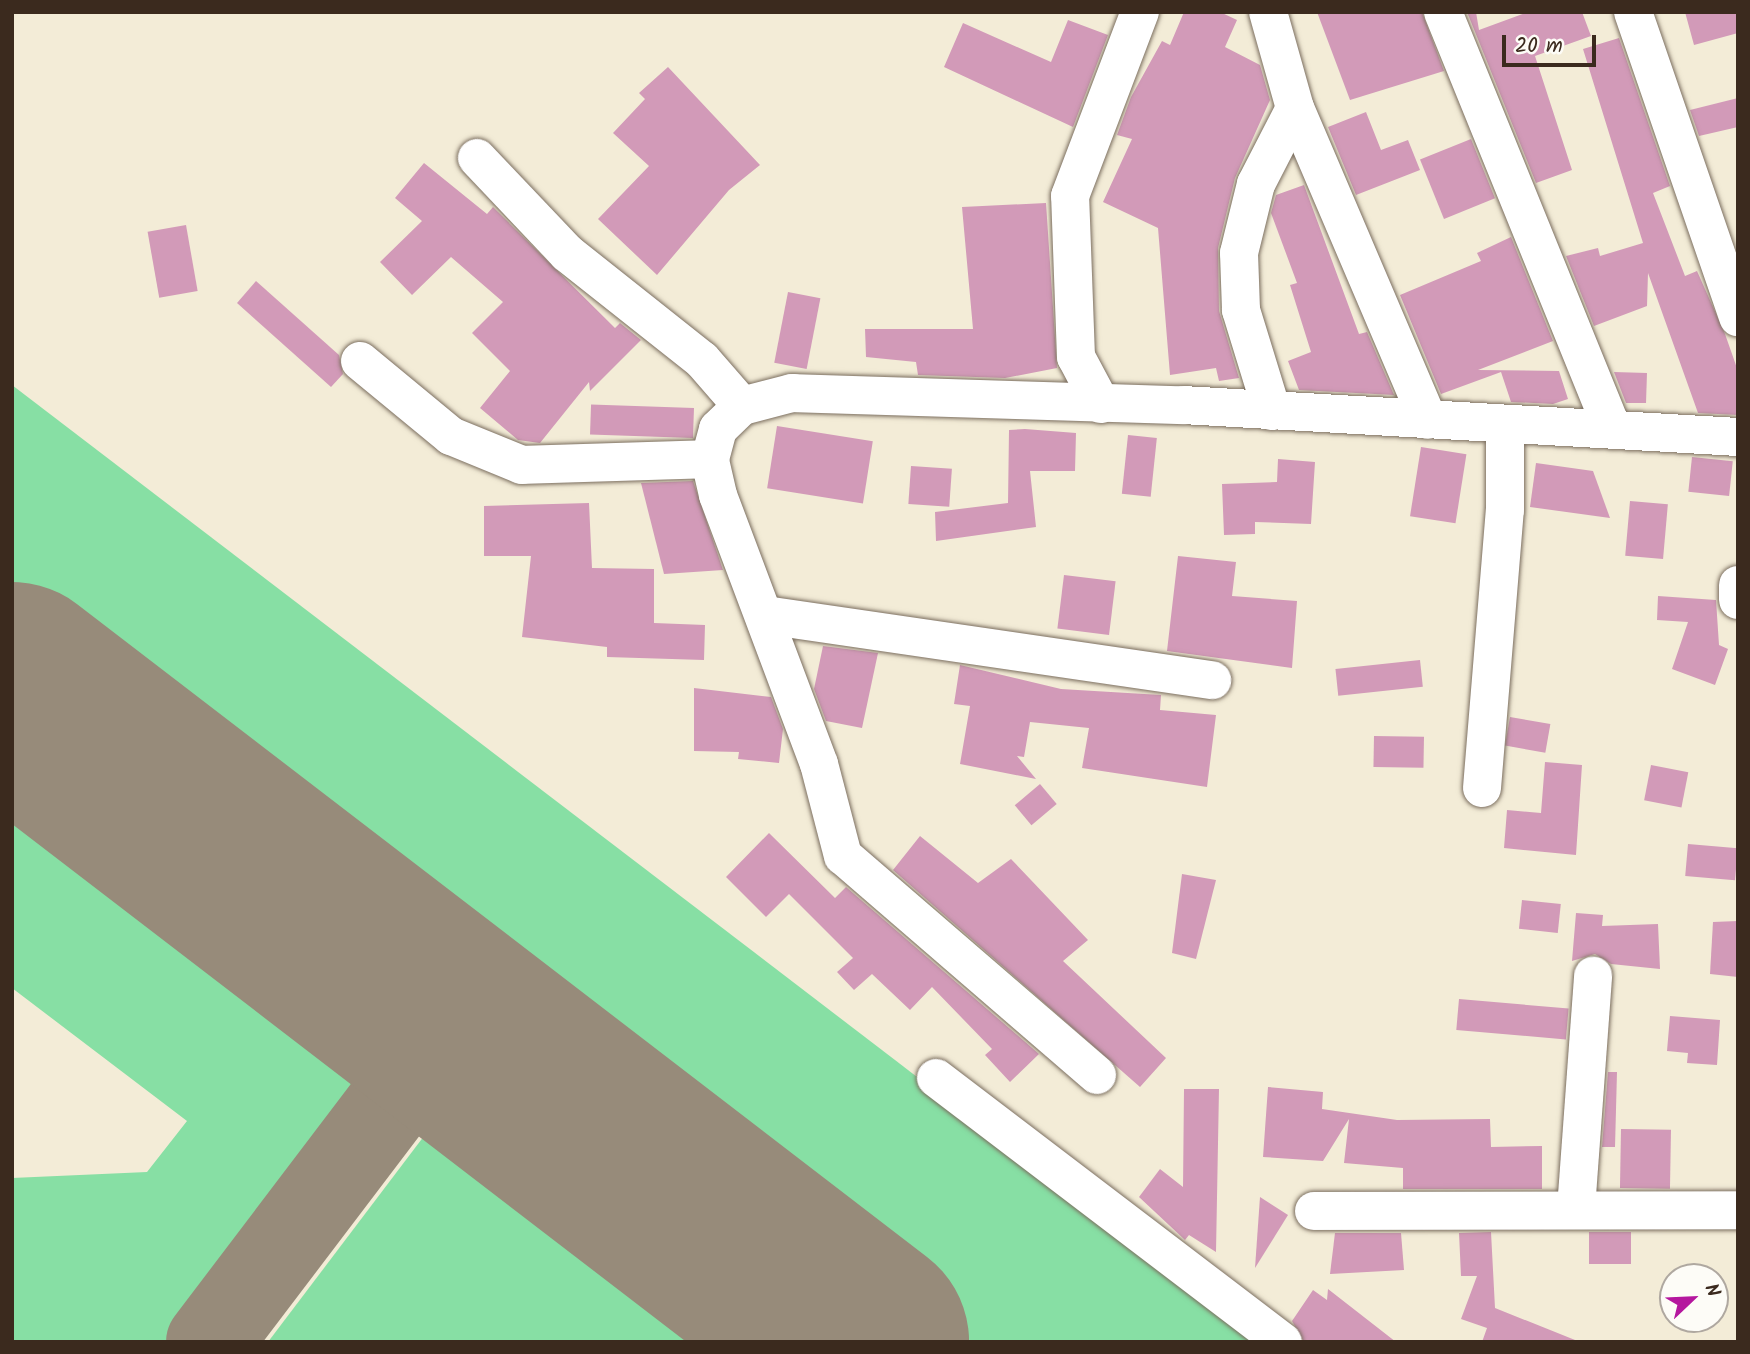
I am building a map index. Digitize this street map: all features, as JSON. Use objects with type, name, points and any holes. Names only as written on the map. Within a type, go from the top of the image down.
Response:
[{"type":"street","points":[[1101,404],[1076,357],[1070,196],[1140,12]]},
{"type":"street","points":[[1268,12],[1294,108],[1428,420]]},
{"type":"street","points":[[1443,12],[1613,430]]},
{"type":"street","points":[[1633,12],[1725,249],[1738,317]]},
{"type":"street","points":[[1272,411],[1241,310],[1238,266],[1248,205],[1294,108]]},
{"type":"street","points":[[477,159],[567,253],[702,360],[743,406]]},
{"type":"street","points":[[360,361],[451,436],[522,464],[710,459]]},
{"type":"street","points":[[1097,1075],[844,856],[819,764],[710,459],[718,429],[743,406],[792,393],[1272,411],[1428,420],[1505,429],[1613,430],[1738,437]]},
{"type":"street","points":[[1482,788],[1505,510],[1505,429]]},
{"type":"street","points":[[1738,585],[1738,600]]},
{"type":"street","points":[[765,615],[1212,680]]},
{"type":"street","points":[[1576,1209],[1593,976]]},
{"type":"street","points":[[936,1078],[1283,1342]]},
{"type":"street","points":[[1314,1211],[1738,1210]]},
{"type":"green space","points":[[12,385],[1261,1342],[972,1342],[12,596]]},
{"type":"green space","points":[[12,774],[381,1054],[165,1342],[12,1342],[12,1178],[147,1172],[187,1121],[12,988]]},
{"type":"green space","points":[[446,1107],[748,1342],[268,1342]]},
{"type":"building","points":[[1184,12],[1220,12],[1237,20],[1225,47],[1260,65],[1270,100],[1235,178],[1218,248],[1219,311],[1239,378],[1219,381],[1216,368],[1170,375],[1158,228],[1103,202],[1132,139],[1117,135],[1131,97],[1162,41],[1170,45]]},
{"type":"building","points":[[1317,12],[1422,12],[1444,71],[1350,100]]},
{"type":"building","points":[[1467,12],[1476,12],[1479,30],[1528,12],[1582,12],[1591,36],[1535,56],[1572,170],[1536,183]]},
{"type":"building","points":[[1685,12],[1738,12],[1738,33],[1694,45]]},
{"type":"building","points":[[1068,20],[1108,35],[1073,127],[944,67],[963,23],[1051,62]]},
{"type":"building","points":[[1619,38],[1670,186],[1653,193],[1685,276],[1697,271],[1725,334],[1738,371],[1738,415],[1698,413],[1648,273],[1647,306],[1594,326],[1566,256],[1598,248],[1600,256],[1643,243],[1583,49]]},
{"type":"building","points":[[668,67],[760,165],[729,190],[657,275],[598,219],[649,166],[613,133],[645,99],[639,93]]},
{"type":"building","points":[[1738,98],[1738,127],[1699,136],[1690,110]]},
{"type":"building","points":[[1366,112],[1381,150],[1408,140],[1420,170],[1356,195],[1328,127]]},
{"type":"building","points":[[1471,139],[1495,198],[1444,219],[1420,160]]},
{"type":"building","points":[[424,163],[487,214],[493,207],[615,328],[620,323],[641,340],[590,391],[589,382],[540,443],[518,440],[480,408],[510,371],[472,333],[503,302],[451,257],[412,295],[380,262],[422,221],[395,198]]},
{"type":"building","points":[[1304,185],[1359,334],[1367,332],[1394,395],[1299,390],[1288,361],[1311,352],[1290,285],[1297,283],[1271,213],[1276,195]]},
{"type":"building","points":[[1046,203],[1057,368],[1005,378],[918,375],[916,362],[866,357],[865,329],[973,329],[962,207]]},
{"type":"building","points":[[186,225],[198,291],[159,298],[148,232]]},
{"type":"building","points":[[1511,237],[1553,341],[1478,370],[1559,371],[1568,399],[1553,404],[1511,402],[1501,372],[1441,394],[1400,295],[1481,261],[1477,253]]},
{"type":"building","points":[[256,281],[339,355],[343,374],[331,387],[237,303]]},
{"type":"building","points":[[788,292],[820,298],[807,369],[774,363]]},
{"type":"building","points":[[1614,372],[1647,373],[1646,403],[1626,403]]},
{"type":"building","points":[[591,404],[694,408],[693,438],[590,434]]},
{"type":"building","points":[[777,426],[873,441],[863,503],[767,488]]},
{"type":"building","points":[[1009,430],[1076,433],[1075,471],[1030,471],[1036,527],[936,541],[935,512],[1008,503]]},
{"type":"building","points":[[1128,435],[1157,438],[1151,497],[1122,494]]},
{"type":"building","points":[[1421,447],[1466,454],[1455,523],[1410,516]]},
{"type":"building","points":[[1692,457],[1733,461],[1729,496],[1688,492]]},
{"type":"building","points":[[1278,459],[1315,462],[1311,524],[1255,522],[1255,534],[1224,535],[1222,484],[1277,482]]},
{"type":"building","points":[[1536,463],[1593,471],[1610,518],[1530,507]]},
{"type":"building","points":[[911,466],[952,469],[949,507],[908,504]]},
{"type":"building","points":[[693,481],[723,570],[664,574],[641,483]]},
{"type":"building","points":[[1630,501],[1668,504],[1663,559],[1625,556]]},
{"type":"building","points":[[589,503],[592,568],[654,569],[654,623],[705,625],[704,660],[607,657],[607,647],[522,637],[531,556],[484,556],[484,506]]},
{"type":"building","points":[[1178,556],[1236,562],[1232,596],[1297,601],[1292,668],[1167,651]]},
{"type":"building","points":[[1064,575],[1116,581],[1109,635],[1057,629]]},
{"type":"building","points":[[1658,596],[1716,600],[1719,645],[1728,649],[1715,685],[1672,669],[1688,622],[1657,620]]},
{"type":"building","points":[[823,646],[878,653],[862,728],[826,721],[814,689]]},
{"type":"building","points":[[1420,660],[1423,687],[1338,696],[1335,669]]},
{"type":"building","points":[[960,665],[1061,689],[1161,695],[1160,710],[1216,715],[1207,787],[1082,768],[1089,728],[1030,722],[1024,757],[1017,756],[1036,779],[960,764],[970,706],[954,704]]},
{"type":"building","points":[[694,688],[771,697],[783,729],[779,763],[738,759],[739,752],[694,751]]},
{"type":"building","points":[[1510,717],[1550,724],[1545,753],[1505,746]]},
{"type":"building","points":[[1374,736],[1424,737],[1423,768],[1373,767]]},
{"type":"building","points":[[1545,762],[1582,765],[1576,855],[1504,848],[1507,810],[1541,813]]},
{"type":"building","points":[[1651,765],[1688,772],[1681,808],[1644,800]]},
{"type":"building","points":[[1040,784],[1057,804],[1031,825],[1015,805]]},
{"type":"building","points":[[769,833],[835,898],[846,887],[1039,1054],[1010,1082],[985,1055],[992,1049],[932,987],[910,1010],[872,974],[854,990],[837,972],[853,958],[789,894],[766,917],[726,877]]},
{"type":"building","points":[[920,836],[978,883],[1011,859],[1088,940],[1063,961],[1166,1058],[1140,1087],[893,870]]},
{"type":"building","points":[[1688,844],[1738,848],[1735,880],[1685,876]]},
{"type":"building","points":[[1182,874],[1216,880],[1196,959],[1172,953]]},
{"type":"building","points":[[1522,900],[1561,904],[1558,933],[1519,929]]},
{"type":"building","points":[[1576,913],[1603,915],[1602,926],[1658,924],[1660,969],[1611,964],[1595,954],[1572,961]]},
{"type":"building","points":[[1738,921],[1738,977],[1710,974],[1713,922]]},
{"type":"building","points":[[1459,999],[1569,1009],[1566,1039],[1456,1030]]},
{"type":"building","points":[[1670,1016],[1720,1020],[1717,1065],[1687,1063],[1688,1053],[1667,1051]]},
{"type":"building","points":[[1608,1072],[1617,1072],[1615,1147],[1602,1147]]},
{"type":"building","points":[[1268,1087],[1323,1092],[1322,1109],[1397,1120],[1490,1119],[1491,1147],[1542,1146],[1542,1189],[1403,1189],[1403,1168],[1344,1163],[1349,1119],[1323,1161],[1263,1157]]},
{"type":"building","points":[[1184,1089],[1219,1089],[1216,1252],[1189,1235],[1185,1240],[1139,1197],[1160,1169],[1183,1187]]},
{"type":"building","points":[[1621,1129],[1671,1130],[1670,1189],[1620,1188]]},
{"type":"building","points":[[1260,1197],[1288,1215],[1255,1268]]},
{"type":"building","points":[[1491,1232],[1495,1308],[1580,1342],[1482,1342],[1487,1328],[1461,1319],[1477,1276],[1461,1276],[1459,1233]]},
{"type":"building","points":[[1589,1232],[1631,1232],[1631,1264],[1589,1264]]},
{"type":"building","points":[[1335,1233],[1401,1233],[1404,1270],[1330,1274]]},
{"type":"building","points":[[1328,1289],[1396,1342],[1304,1342],[1292,1321],[1313,1290],[1327,1300]]},
{"type":"taxiway","points":[[209,1342],[450,1025]]},
{"type":"runway","points":[[12,689],[862,1342]]}]
